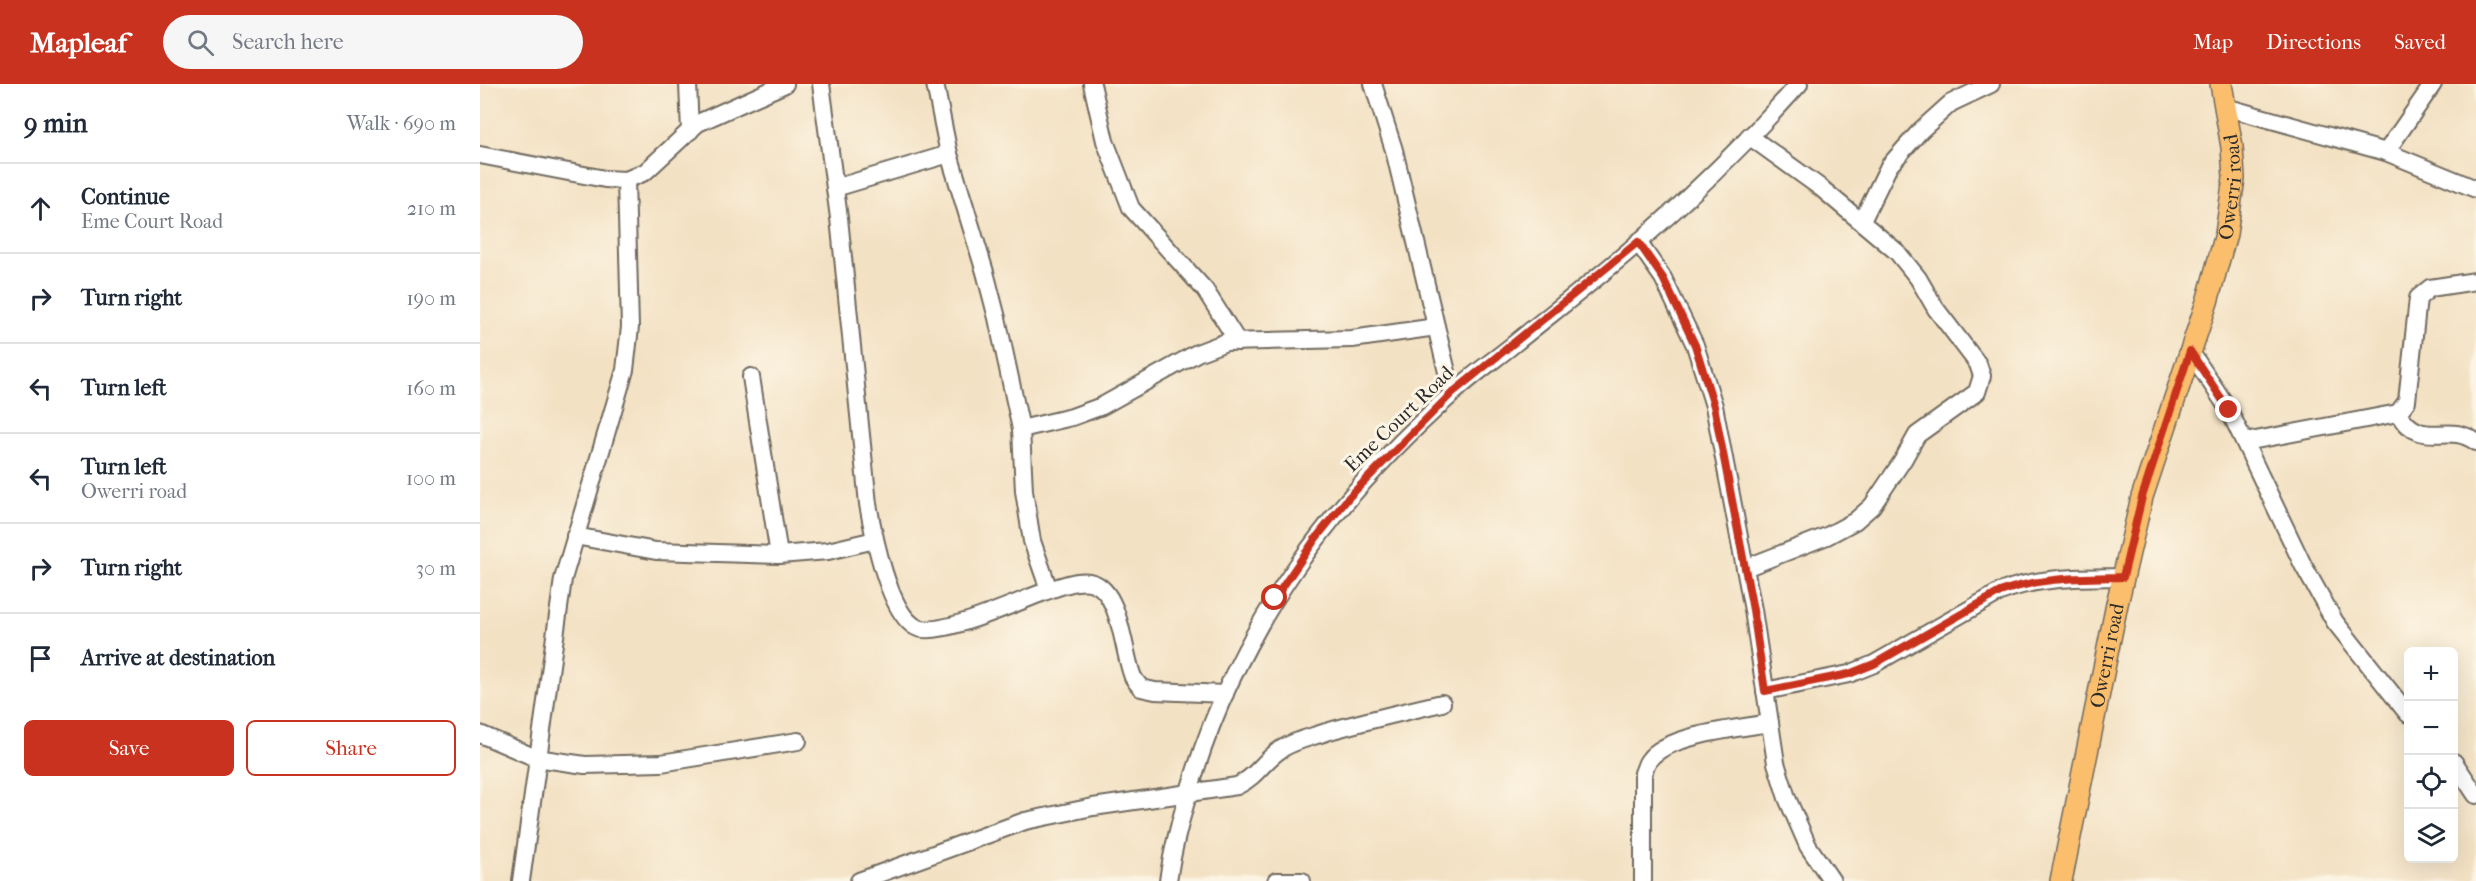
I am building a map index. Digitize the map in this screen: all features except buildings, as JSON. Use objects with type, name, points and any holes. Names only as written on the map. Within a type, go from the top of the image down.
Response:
[{"type":"main road","name":"Owerri road","points":[[2061,881],[2123,577],[2142,497],[2220,261],[2234,178],[2232,147],[2221,84]]},
{"type":"street","points":[[688,84],[690,130]]},
{"type":"street","points":[[480,154],[605,179],[626,180],[645,172],[704,120],[785,84]]},
{"type":"street","points":[[821,84],[835,188],[868,504],[875,540],[890,591],[906,619],[917,628],[930,630],[951,627],[1049,590],[1078,582],[1093,582],[1105,591],[1118,615],[1134,677],[1141,688],[1225,694]]},
{"type":"street","points":[[935,84],[949,154],[985,272],[1021,429],[1024,491],[1032,541],[1049,590]]},
{"type":"street","points":[[1092,84],[1106,141],[1131,208],[1205,290],[1238,342]]},
{"type":"street","points":[[1373,84],[1394,150],[1452,393]]},
{"type":"street","name":"Eme Court Road","points":[[1168,881],[1172,849],[1204,742],[1239,661],[1275,598],[1316,538],[1349,497],[1452,393],[1638,242],[1706,181],[1799,84]]},
{"type":"street","points":[[1862,221],[1889,166],[1921,130],[1951,103],[1992,84]]},
{"type":"street","points":[[2386,152],[2433,84]]},
{"type":"street","points":[[2225,107],[2386,152],[2476,189]]},
{"type":"street","points":[[1745,568],[1827,536],[1856,521],[1872,506],[1917,435],[1977,392],[1982,376],[1978,364],[1936,309],[1918,278],[1897,252],[1821,188],[1749,136]]},
{"type":"street","points":[[835,188],[949,154]]},
{"type":"street","points":[[521,881],[536,758],[563,579],[625,370],[630,327],[626,180]]},
{"type":"street","points":[[1638,242],[1663,278],[1695,345],[1714,406],[1745,568],[1776,763],[1787,798],[1808,846],[1832,881]]},
{"type":"street","points":[[2246,442],[2398,413],[2407,401],[2418,298],[2430,288],[2476,281]]},
{"type":"street","points":[[1021,429],[1072,417],[1102,406],[1197,353],[1227,342],[1352,339],[1436,327]]},
{"type":"street","points":[[2190,351],[2229,410],[2303,565],[2335,622],[2404,708]]},
{"type":"street","points":[[751,377],[779,555]]},
{"type":"street","points":[[2398,413],[2407,427],[2418,433],[2454,434],[2469,437],[2476,442]]},
{"type":"street","points":[[575,536],[656,551],[779,555],[828,551],[875,540]]},
{"type":"street","points":[[1765,691],[1849,674],[1874,664],[2000,592],[2017,586],[2047,579],[2123,577]]},
{"type":"street","points":[[859,881],[1025,821],[1093,807],[1237,786],[1251,780],[1282,748],[1360,722],[1442,703]]},
{"type":"street","points":[[1643,881],[1643,773],[1648,760],[1658,751],[1690,737],[1770,723]]},
{"type":"street","points":[[480,734],[536,758],[585,765],[661,764],[798,741]]},
{"type":"street","points":[[2458,768],[2476,795]]},
{"type":"street","points":[[1276,881],[1302,881]]},
{"type":"route","points":[[1275,598],[1316,538],[1349,497],[1452,393],[1638,242],[1663,278],[1695,345],[1714,406],[1753,610],[1765,691],[1849,674],[1874,664],[2000,592],[2017,586],[2047,579],[2123,577],[2142,497],[2190,351],[2229,410]]}]
